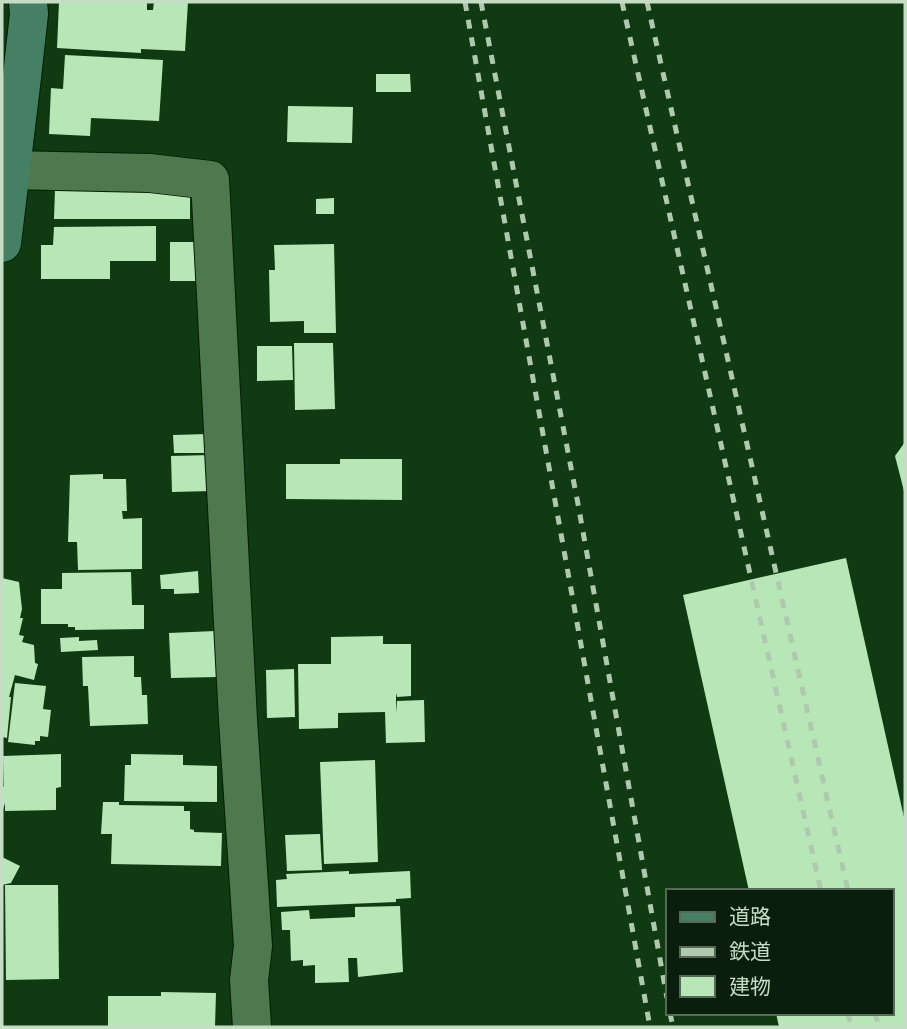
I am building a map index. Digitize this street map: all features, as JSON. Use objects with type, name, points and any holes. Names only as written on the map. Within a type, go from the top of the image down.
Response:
[{"type":"main road","points":[[2,243],[28,2]]},
{"type":"street","points":[[10,170],[149,173],[210,180],[238,720],[253,946],[249,980],[252,1027]]},
{"type":"building","points":[[59,2],[147,2],[147,10],[153,10],[154,2],[188,2],[185,51],[141,49],[141,53],[57,48]]},
{"type":"building","points":[[65,55],[163,60],[159,121],[91,118],[90,136],[49,134],[51,88],[63,89]]},
{"type":"building","points":[[376,74],[410,74],[411,92],[376,92]]},
{"type":"building","points":[[288,106],[353,107],[352,143],[287,142]]},
{"type":"building","points":[[190,188],[190,219],[54,219],[55,189]]},
{"type":"building","points":[[334,198],[334,214],[316,214],[316,199]]},
{"type":"building","points":[[156,226],[156,261],[110,261],[110,279],[41,279],[41,245],[53,245],[54,227]]},
{"type":"building","points":[[170,242],[203,242],[203,281],[170,281]]},
{"type":"building","points":[[334,244],[336,333],[304,333],[304,321],[270,322],[269,270],[275,270],[274,245]]},
{"type":"building","points":[[294,343],[333,343],[335,409],[295,410]]},
{"type":"building","points":[[257,346],[292,346],[293,380],[257,381]]},
{"type":"building","points":[[208,434],[208,453],[174,453],[173,435]]},
{"type":"building","points":[[905,442],[905,491],[904,491],[895,456]]},
{"type":"building","points":[[211,455],[212,491],[172,492],[171,456]]},
{"type":"building","points":[[340,459],[402,459],[402,500],[286,499],[286,464],[340,464]]},
{"type":"building","points":[[103,474],[103,479],[126,479],[127,511],[122,511],[123,519],[142,518],[142,569],[78,570],[77,542],[68,542],[70,475]]},
{"type":"building","points":[[846,558],[905,822],[905,1027],[779,1027],[776,1015],[893,1015],[893,889],[749,889],[683,595]]},
{"type":"building","points":[[198,571],[199,593],[174,594],[174,589],[161,589],[160,575]]},
{"type":"building","points":[[131,572],[132,605],[144,605],[144,629],[75,630],[75,627],[68,627],[68,624],[41,624],[41,589],[62,589],[62,573]]},
{"type":"building","points":[[2,578],[19,582],[22,609],[20,618],[23,618],[19,635],[24,636],[22,642],[34,645],[35,663],[38,664],[34,680],[15,675],[9,697],[7,738],[2,737]]},
{"type":"building","points":[[215,631],[217,677],[171,678],[169,633]]},
{"type":"building","points":[[383,636],[383,644],[411,644],[411,696],[397,697],[396,693],[396,713],[397,701],[424,700],[425,742],[386,743],[385,712],[338,713],[338,728],[299,729],[298,664],[331,664],[331,637]]},
{"type":"building","points":[[79,637],[79,641],[97,640],[98,650],[61,652],[60,638]]},
{"type":"building","points":[[134,656],[134,677],[141,677],[142,695],[147,695],[148,724],[90,726],[88,686],[83,686],[82,657]]},
{"type":"building","points":[[294,669],[295,717],[267,718],[266,670]]},
{"type":"building","points":[[15,683],[46,686],[43,709],[51,710],[48,737],[40,736],[40,741],[35,741],[35,745],[8,742]]},
{"type":"building","points":[[61,754],[61,787],[56,788],[56,810],[5,811],[5,803],[2,813],[3,756]]},
{"type":"building","points":[[131,754],[183,755],[183,765],[217,766],[217,802],[124,801],[125,765],[131,765]]},
{"type":"building","points":[[375,760],[378,862],[324,864],[320,762]]},
{"type":"building","points":[[103,802],[119,802],[119,805],[184,806],[184,811],[190,811],[190,829],[194,832],[222,833],[221,866],[111,864],[112,834],[101,834]]},
{"type":"building","points":[[320,834],[322,870],[287,871],[285,835]]},
{"type":"building","points":[[2,857],[20,866],[11,883],[2,885]]},
{"type":"building","points":[[349,871],[349,874],[410,871],[411,898],[396,899],[396,902],[277,907],[276,880],[287,879],[286,874]]},
{"type":"building","points":[[5,885],[58,885],[59,979],[6,980]]},
{"type":"building","points":[[400,906],[403,972],[358,977],[357,958],[348,958],[349,982],[315,983],[315,965],[303,966],[303,960],[291,961],[290,930],[282,930],[281,912],[309,910],[310,919],[355,917],[355,907]]},
{"type":"building","points":[[161,992],[216,993],[215,1027],[108,1027],[108,996],[161,996]]},
{"type":"railway","points":[[465,2],[650,1027]]},
{"type":"railway","points":[[481,2],[578,504],[666,992]]},
{"type":"railway","points":[[622,2],[821,889]]},
{"type":"railway","points":[[647,2],[848,889]]},
{"type":"railway","points":[[670,1015],[673,1027]]},
{"type":"railway","points":[[848,1015],[851,1027]]},
{"type":"railway","points":[[876,1015],[879,1027]]}]
